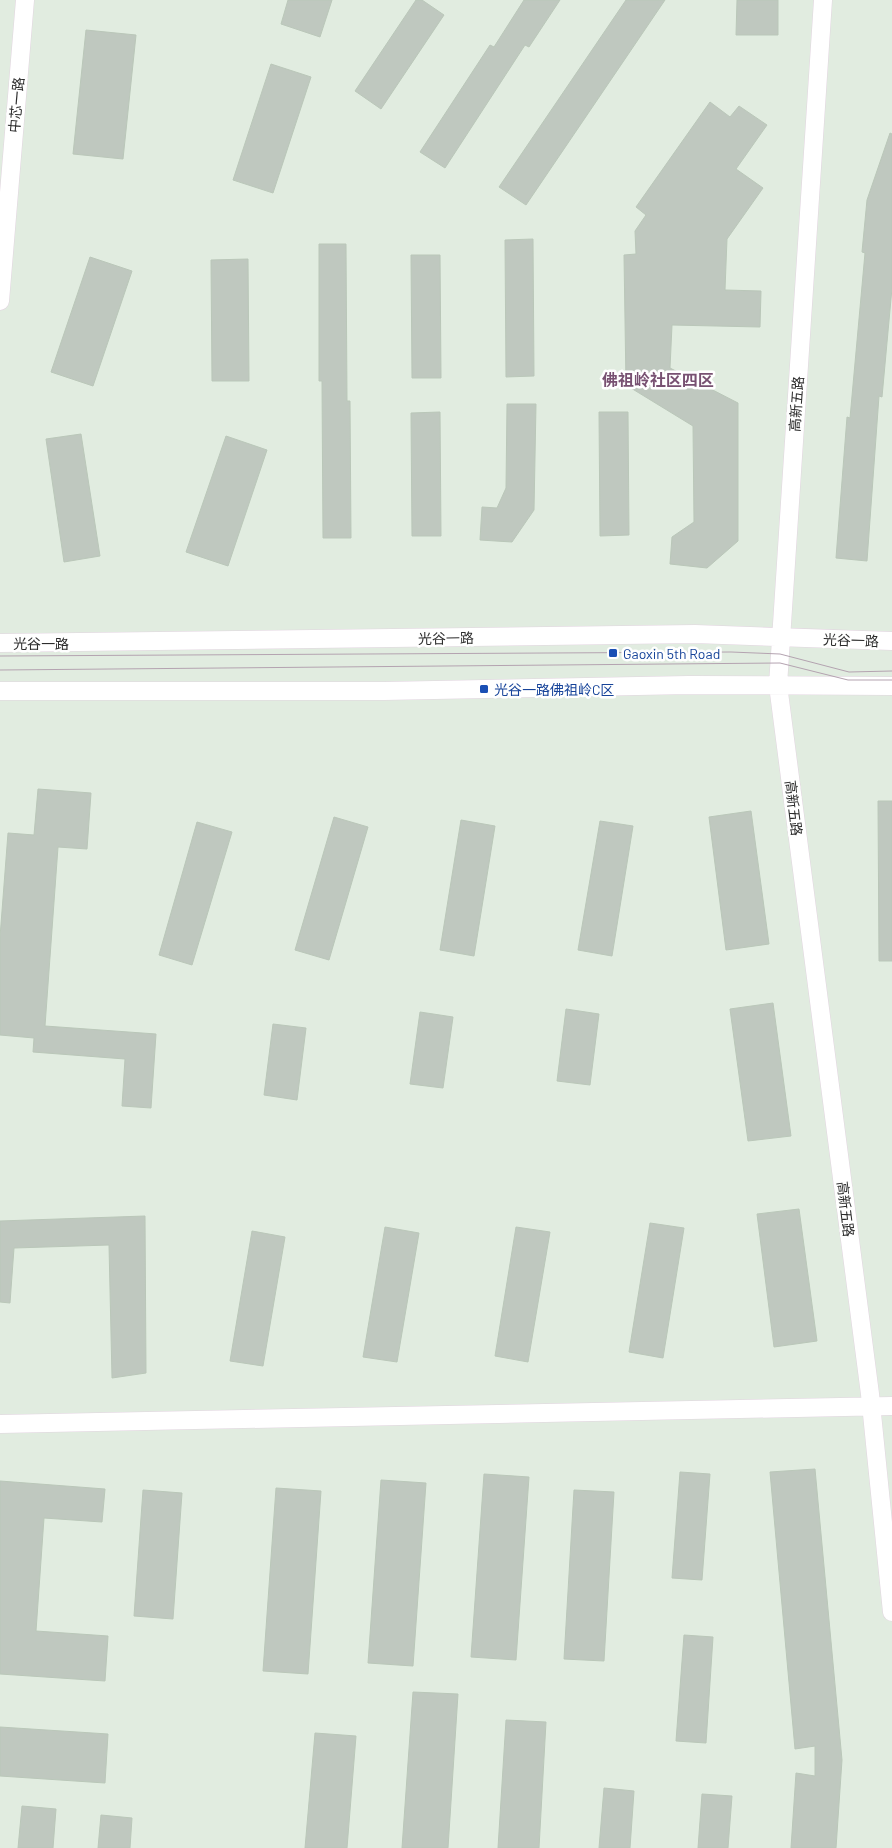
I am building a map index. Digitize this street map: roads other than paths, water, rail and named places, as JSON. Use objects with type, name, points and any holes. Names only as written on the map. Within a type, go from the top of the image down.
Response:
[{"type":"main road","name":"中芯一路","points":[[0,301],[25,0]]},
{"type":"main road","name":"高新五路","points":[[823,0],[778,686],[870,1400],[892,1612]]},
{"type":"main road","name":"光谷一路","points":[[0,643],[695,634],[892,641]]},
{"type":"main road","points":[[0,691],[384,691],[689,685],[892,686]]},
{"type":"main road","points":[[0,1424],[870,1400],[892,1394]]},
{"type":"main road","points":[[0,1412],[870,1400],[892,1406]]},
{"type":"tram line","points":[[0,656],[731,652],[780,654],[849,672],[892,671]]},
{"type":"tram line","points":[[0,670],[780,663],[848,680],[892,680]]},
{"type":"place","name":"Gaoxin 5th Road","points":[[613,653]]},
{"type":"place","name":"光谷一路佛祖岭C区","points":[[484,689]]},
{"type":"district","name":"佛祖岭社区四区","points":[[658,379]]}]
